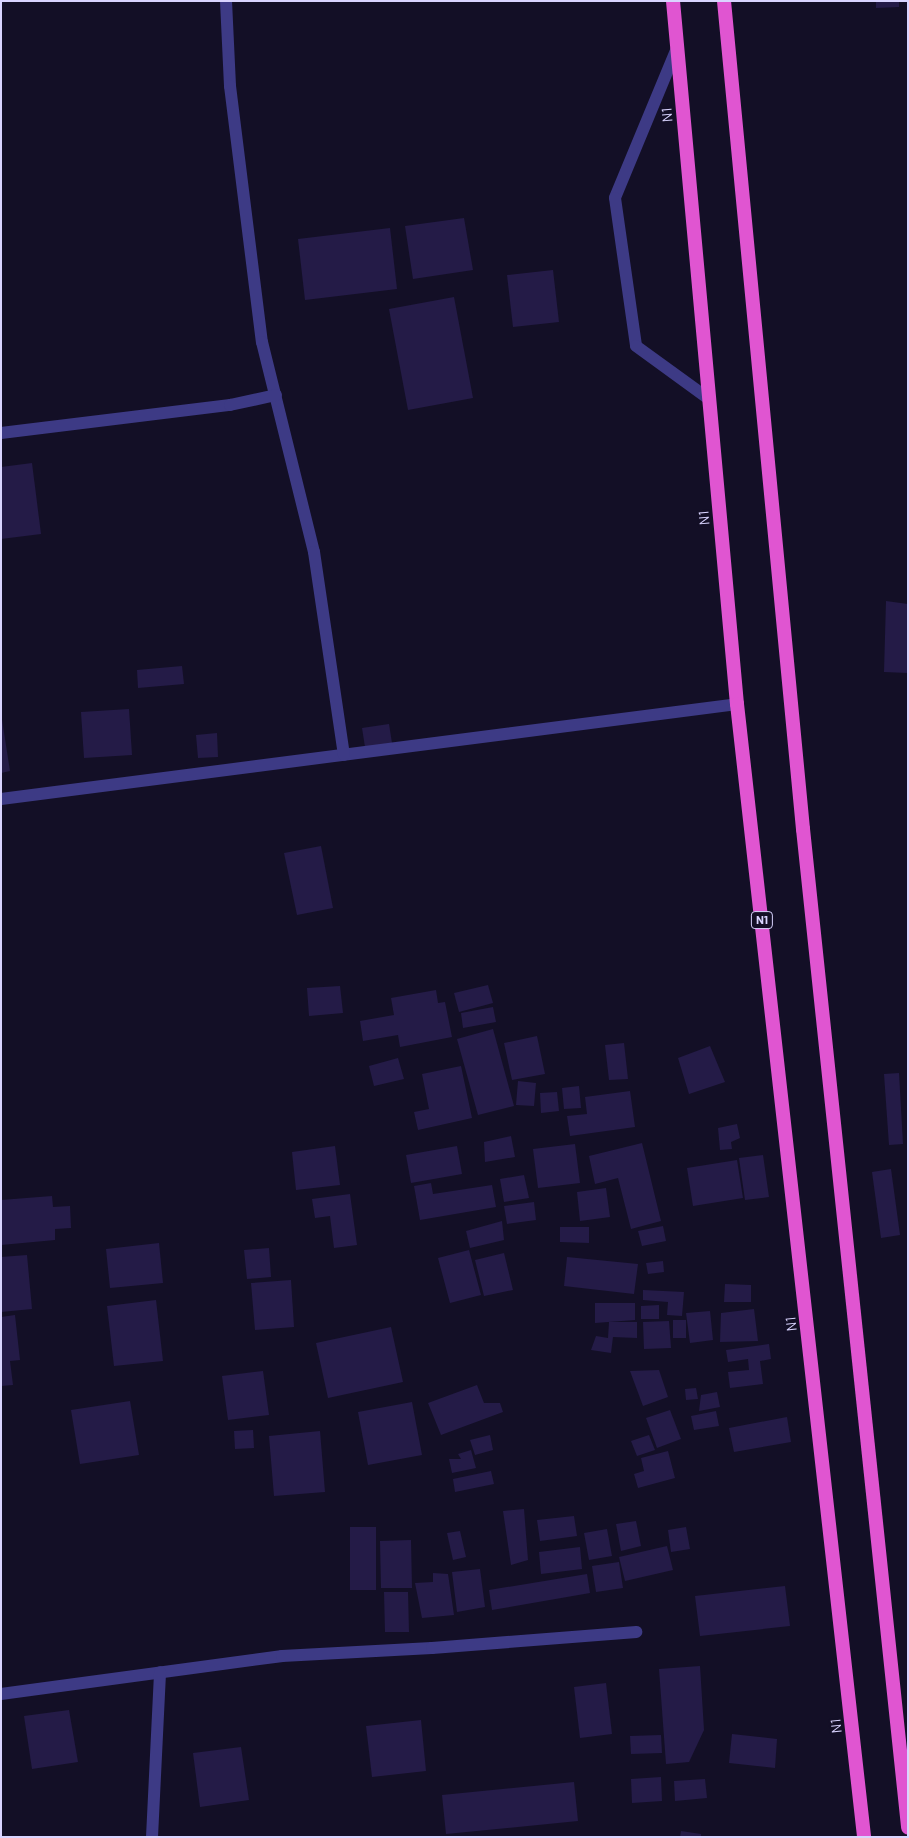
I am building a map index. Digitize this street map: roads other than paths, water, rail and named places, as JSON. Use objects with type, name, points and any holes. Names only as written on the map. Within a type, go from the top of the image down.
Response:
[{"type":"highway","name":"N1","points":[[673,1],[737,704],[864,1837]]},
{"type":"highway","points":[[724,1],[803,829],[908,1826]]},
{"type":"street","points":[[226,1],[230,86],[260,332],[314,552],[344,755]]},
{"type":"street","points":[[677,48],[615,198],[636,346],[709,399]]},
{"type":"street","points":[[1,433],[230,405],[276,395]]},
{"type":"street","points":[[1,799],[737,704]]},
{"type":"street","points":[[1,1694],[282,1656],[432,1648],[636,1632]]},
{"type":"street","points":[[152,1837],[160,1672]]}]
